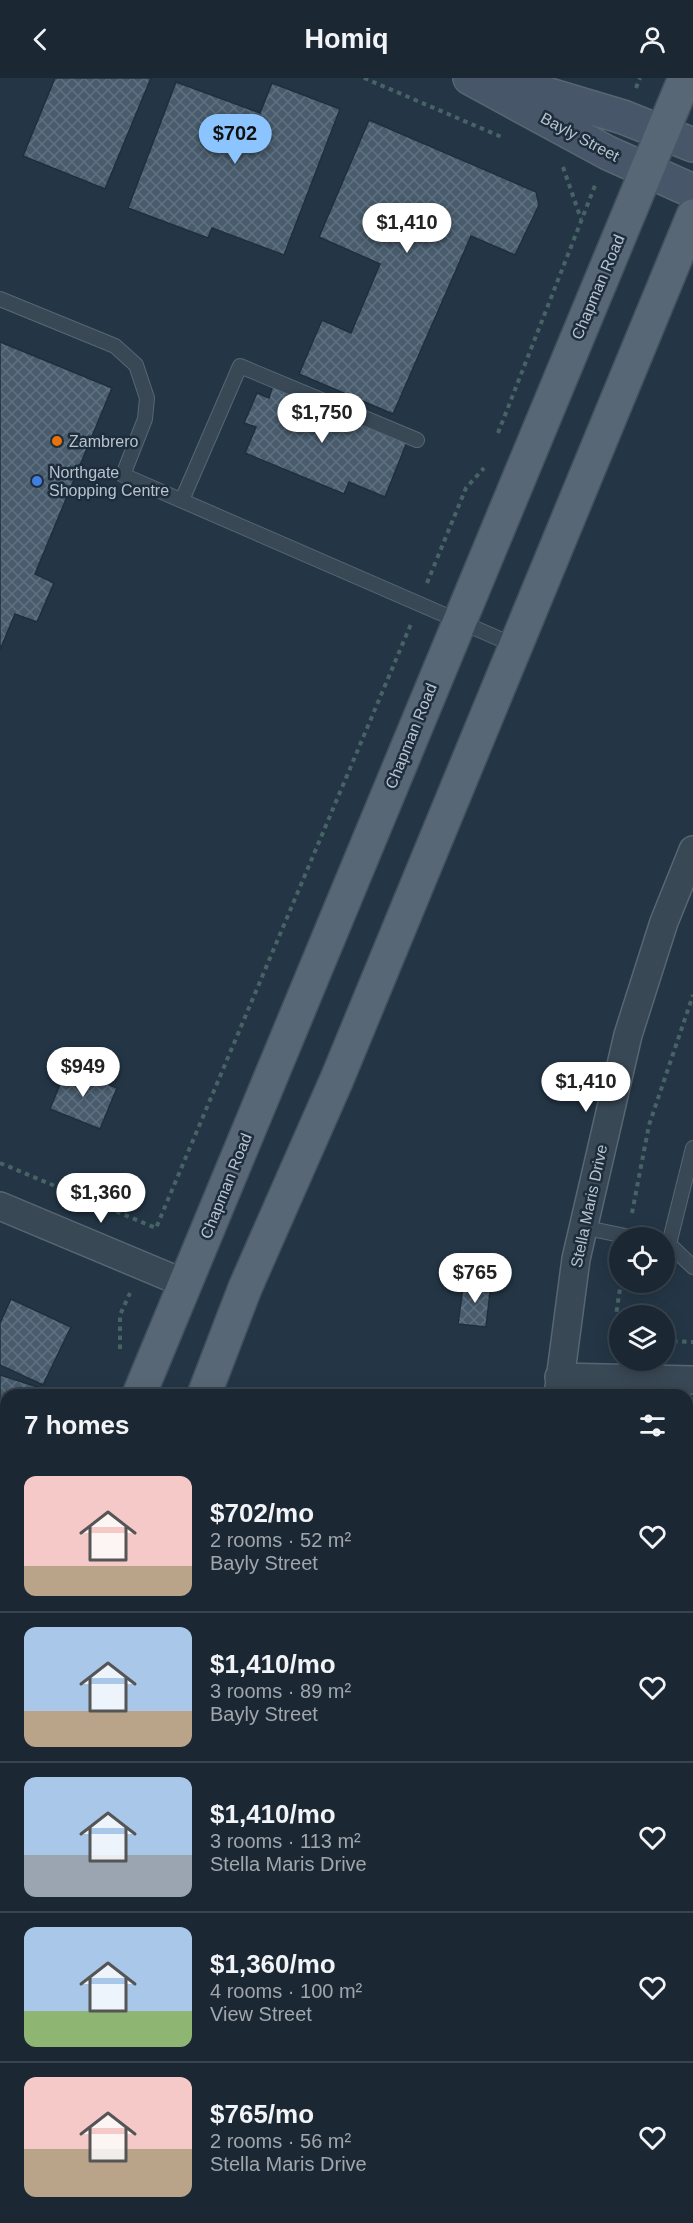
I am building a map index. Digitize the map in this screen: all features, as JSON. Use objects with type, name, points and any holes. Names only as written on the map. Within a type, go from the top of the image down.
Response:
[{"type":"main road","name":"Chapman Road","points":[[142,1389],[685,78]]},
{"type":"main road","points":[[206,1389],[245,1288],[346,1057],[693,216]]},
{"type":"street","name":"Bayly Street","points":[[470,78],[608,153],[693,191]]},
{"type":"street","name":"Bayly Street","points":[[493,78],[623,117],[693,145]]},
{"type":"street","name":"Stella Maris Drive","points":[[558,1386],[582,1227],[628,1035],[664,922],[693,850]]},
{"type":"street","points":[[0,1206],[186,1284]]},
{"type":"street","points":[[558,1386],[693,1380]]},
{"type":"lane","points":[[0,299],[115,346],[136,365],[147,398],[145,419],[123,475],[516,646]]},
{"type":"lane","points":[[182,500],[240,366],[417,440]]},
{"type":"lane","points":[[672,1227],[693,1148]]},
{"type":"lane","points":[[582,1227],[609,1233]]},
{"type":"lane","points":[[675,1251],[693,1267]]},
{"type":"path","points":[[364,78],[507,139]]},
{"type":"path","points":[[561,162],[581,219]]},
{"type":"path","points":[[495,442],[600,175]]},
{"type":"path","points":[[428,581],[466,488],[482,472],[486,462]]},
{"type":"path","points":[[0,1163],[156,1228],[410,625]]},
{"type":"path","points":[[633,1210],[649,1125],[693,995]]},
{"type":"path","points":[[119,1361],[120,1315],[128,1297]]},
{"type":"path","points":[[675,1341],[693,1342]]},
{"type":"building","points":[[55,78],[151,78],[105,189],[23,156]]},
{"type":"building","points":[[176,82],[260,113],[272,83],[340,109],[284,255],[212,228],[208,238],[128,208]]},
{"type":"building","points":[[369,120],[536,192],[539,205],[515,255],[471,236],[393,414],[299,374],[322,320],[351,333],[380,264],[319,237]]},
{"type":"building","name":"Northgate Shopping Centre","points":[[0,342],[112,388],[35,574],[54,583],[37,622],[15,614],[0,650]]},
{"type":"building","points":[[273,385],[407,442],[385,497],[349,482],[344,494],[245,453],[256,427],[244,423],[257,393],[269,398]]},
{"type":"building","points":[[67,1067],[117,1088],[100,1129],[50,1109]]},
{"type":"building","points":[[464,1280],[491,1283],[486,1327],[458,1324]]},
{"type":"building","points":[[11,1299],[71,1327],[43,1385],[0,1365],[0,1323]]},
{"type":"building","points":[[0,1375],[44,1389],[0,1389]]},
{"type":"place","name":"Zambrero","points":[[57,441]]},
{"type":"place","name":"Northgate Shopping Centre","points":[[37,481]]}]
